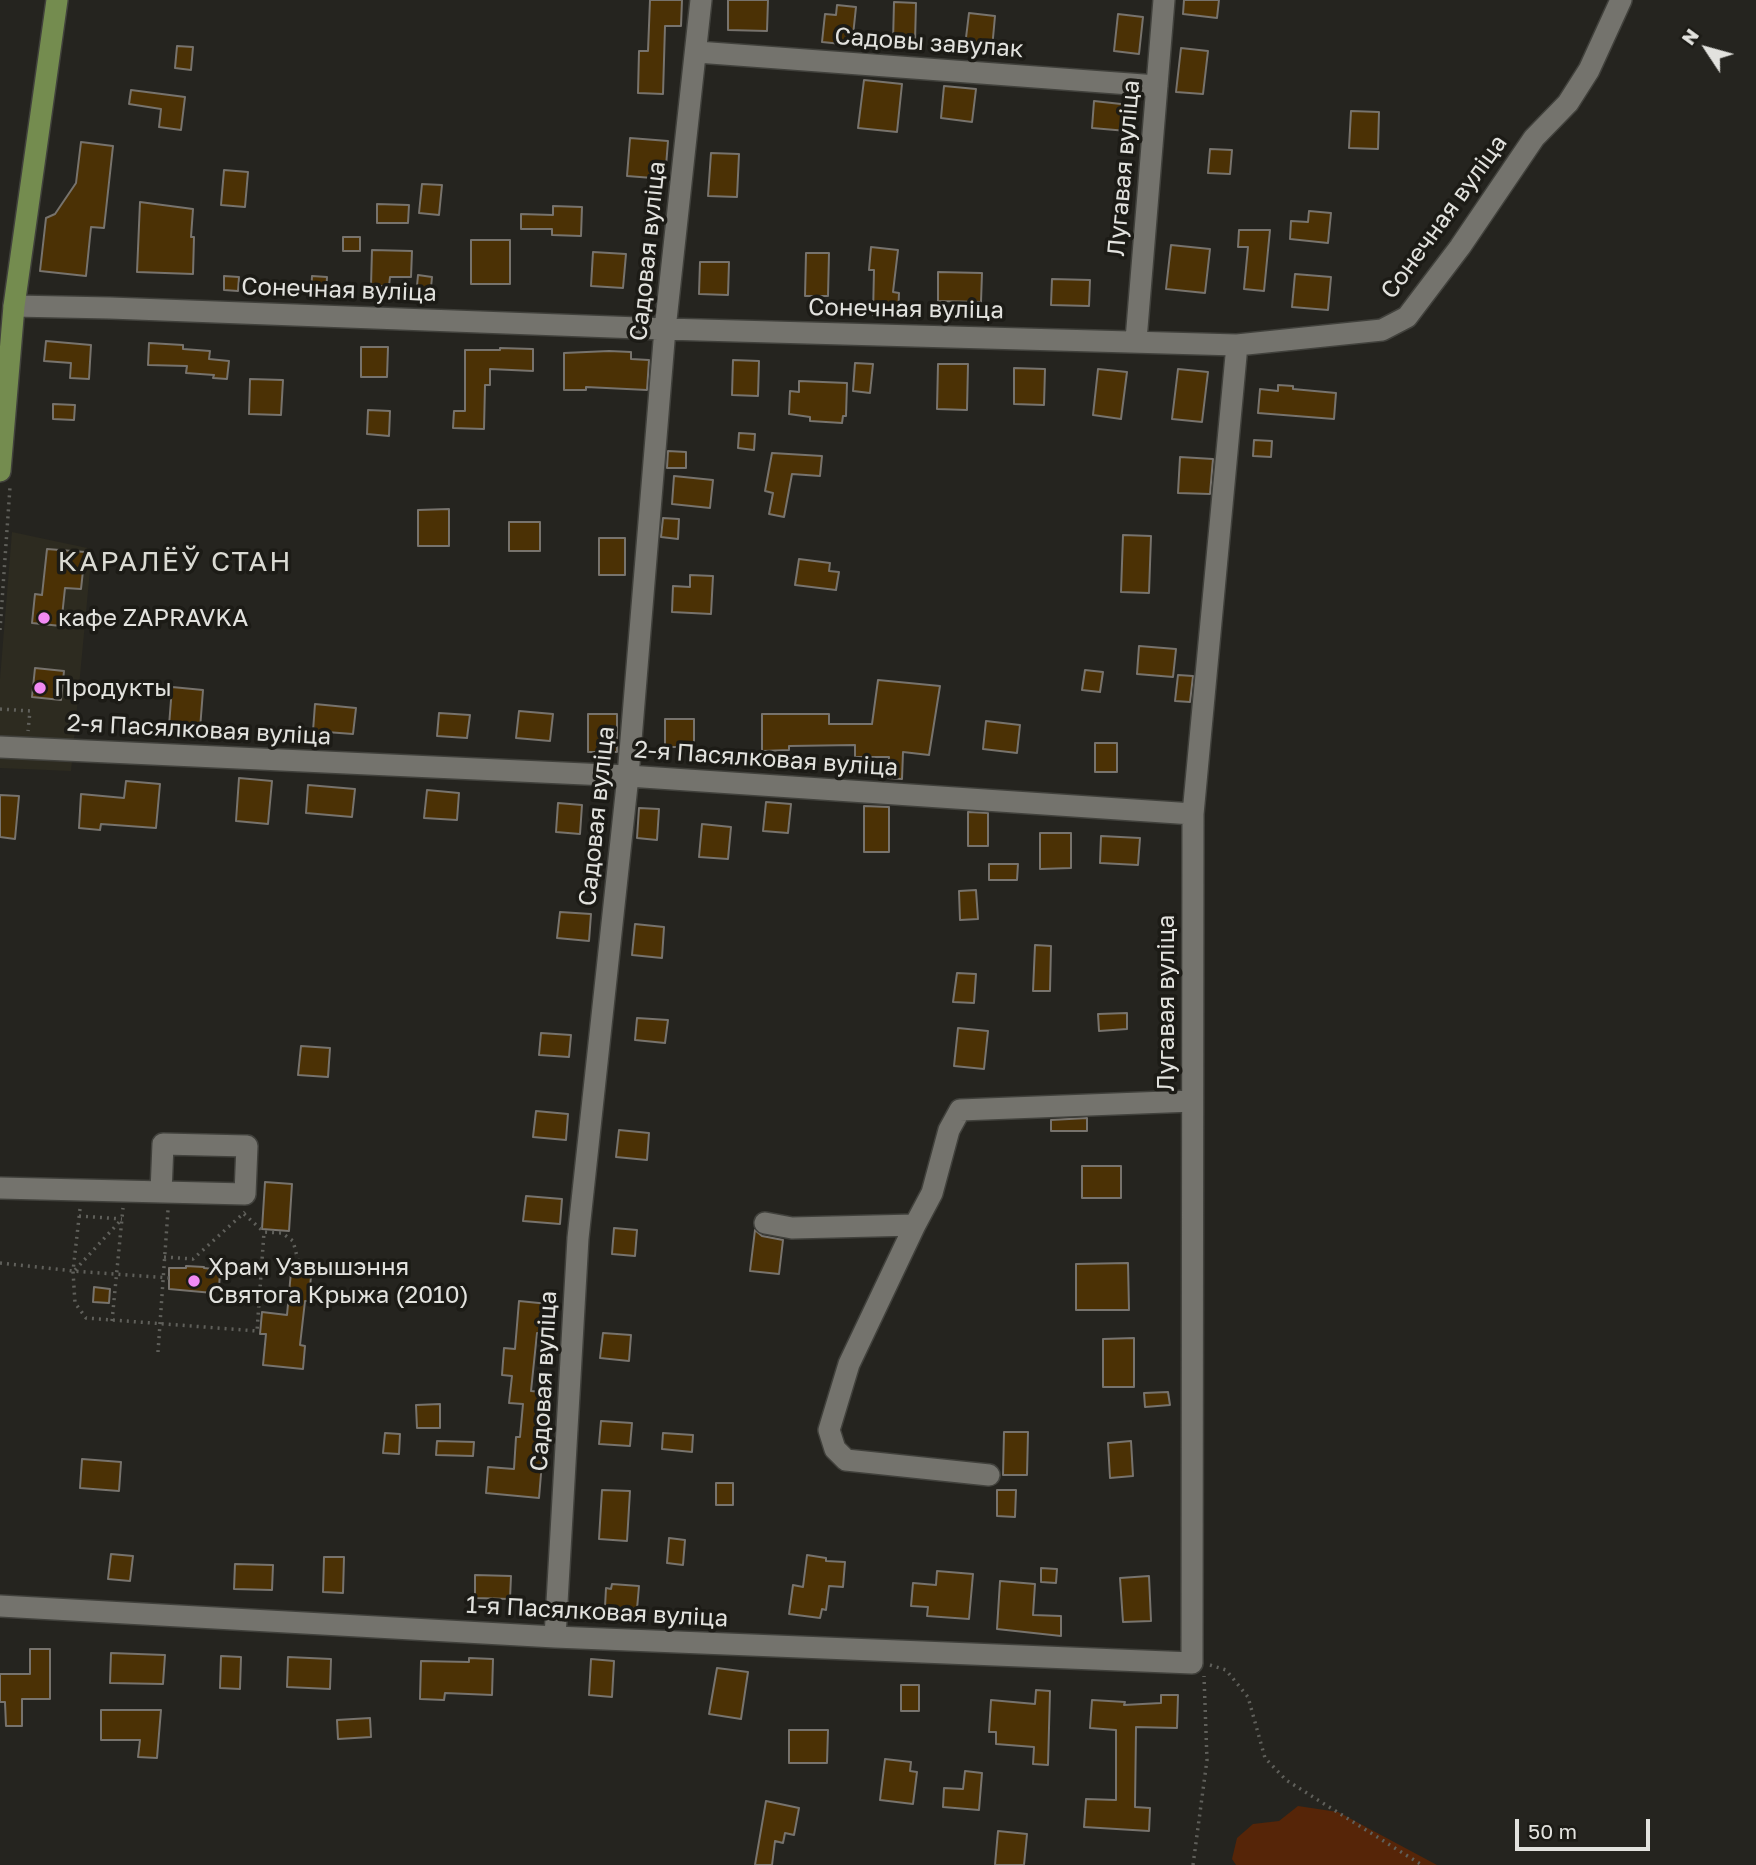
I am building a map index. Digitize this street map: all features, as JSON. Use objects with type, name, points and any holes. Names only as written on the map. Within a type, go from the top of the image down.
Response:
[{"type":"main road","points":[[0,471],[14,306],[57,0]]},
{"type":"street","name":"Садовая вуліца","points":[[555,1637],[578,1238],[628,776],[664,329],[701,0]]},
{"type":"street","name":"Лугавая вуліца","points":[[1136,340],[1164,0]]},
{"type":"street","name":"Сонечная вуліца","points":[[14,306],[664,329],[1136,340],[1237,345],[1382,330],[1407,317],[1460,247],[1534,138],[1568,103],[1589,70],[1621,0]]},
{"type":"street","name":"Садовы завулак","points":[[696,52],[1157,86]]},
{"type":"street","name":"Лугавая вуліца","points":[[1198,1663],[1192,1101],[1193,814],[1237,345]]},
{"type":"street","name":"2-я Пасялковая вуліца","points":[[0,747],[628,776],[1193,814]]},
{"type":"street","points":[[989,1475],[846,1460],[835,1449],[829,1430],[849,1364],[932,1193],[949,1130],[960,1110],[1192,1101]]},
{"type":"street","points":[[0,1188],[165,1201],[245,1194],[247,1146],[163,1144],[165,1201]]},
{"type":"street","points":[[765,1223],[793,1228],[915,1225]]},
{"type":"street","name":"1-я Пасялковая вуліца","points":[[0,1606],[555,1637],[1198,1663]]},
{"type":"path","points":[[2,709],[30,711],[28,731]]},
{"type":"path","points":[[113,1321],[124,1199]]},
{"type":"path","points":[[158,1352],[165,1201]]},
{"type":"path","points":[[80,1206],[73,1271],[75,1303],[86,1318],[257,1331],[264,1232]]},
{"type":"path","points":[[236,1206],[264,1232],[282,1233],[293,1241],[298,1259]]},
{"type":"path","points":[[164,1256],[193,1259],[250,1207]]},
{"type":"path","points":[[79,1216],[122,1219]]},
{"type":"path","points":[[73,1271],[122,1219]]},
{"type":"path","points":[[0,1263],[169,1278]]},
{"type":"path","points":[[1193,1865],[1207,1760],[1198,1663],[1226,1670],[1248,1697],[1265,1758],[1286,1780],[1422,1865]]},
{"type":"shaded area","points":[[12,532],[92,549],[71,771],[0,768],[0,679]]},
{"type":"shaded area","points":[[1298,1806],[1338,1812],[1437,1865],[1236,1865],[1232,1859],[1237,1838],[1253,1824],[1279,1821]]},
{"type":"building","points":[[650,0],[682,0],[681,26],[665,26],[663,94],[638,93],[639,51],[648,51]]},
{"type":"building","points":[[728,0],[768,0],[767,31],[728,30]]},
{"type":"building","points":[[1184,0],[1219,0],[1217,18],[1183,14]]},
{"type":"building","points":[[894,2],[916,3],[915,42],[893,42]]},
{"type":"building","points":[[837,5],[856,7],[852,45],[822,42],[825,14],[836,15]]},
{"type":"building","points":[[969,13],[995,16],[992,49],[965,46]]},
{"type":"building","points":[[1118,14],[1143,17],[1139,54],[1114,51]]},
{"type":"building","points":[[177,46],[193,47],[191,70],[175,68]]},
{"type":"building","points":[[1181,48],[1208,51],[1203,94],[1176,92]]},
{"type":"building","points":[[864,80],[902,84],[897,132],[858,128]]},
{"type":"building","points":[[944,86],[976,89],[972,122],[941,118]]},
{"type":"building","points":[[131,90],[185,97],[181,130],[159,127],[161,109],[129,104]]},
{"type":"building","points":[[1094,101],[1130,105],[1127,131],[1092,128]]},
{"type":"building","points":[[1351,111],[1379,112],[1378,149],[1349,148]]},
{"type":"building","points":[[630,138],[668,141],[665,179],[627,176]]},
{"type":"building","points":[[81,142],[113,146],[104,228],[91,227],[86,276],[40,271],[46,218],[55,214],[76,183]]},
{"type":"building","points":[[1210,149],[1232,150],[1230,174],[1208,173]]},
{"type":"building","points":[[711,153],[739,154],[737,197],[708,196]]},
{"type":"building","points":[[224,170],[248,172],[245,207],[221,205]]},
{"type":"building","points":[[422,184],[442,185],[439,215],[419,213]]},
{"type":"building","points":[[140,202],[193,209],[193,274],[137,272]]},
{"type":"building","points":[[377,204],[409,205],[408,223],[377,223]]},
{"type":"building","points":[[553,206],[582,207],[581,236],[552,235],[552,229],[521,229],[521,214],[553,215]]},
{"type":"building","points":[[1309,211],[1331,213],[1328,243],[1290,239],[1291,221],[1308,222]]},
{"type":"building","points":[[1239,230],[1270,230],[1264,291],[1244,289],[1248,247],[1238,247]]},
{"type":"building","points":[[343,237],[360,237],[360,251],[343,251]]},
{"type":"building","points":[[471,240],[510,240],[510,284],[471,284]]},
{"type":"building","points":[[1171,245],[1210,249],[1205,293],[1166,289]]},
{"type":"building","points":[[871,247],[898,250],[893,292],[899,293],[898,316],[873,315],[874,270],[869,270]]},
{"type":"building","points":[[372,250],[412,251],[411,277],[390,277],[389,286],[371,286]]},
{"type":"building","points":[[593,252],[626,254],[623,288],[591,286]]},
{"type":"building","points":[[806,253],[829,253],[828,296],[805,296]]},
{"type":"building","points":[[700,262],[729,262],[728,295],[699,294]]},
{"type":"building","points":[[938,272],[982,273],[981,302],[938,301]]},
{"type":"building","points":[[1295,274],[1331,277],[1328,310],[1292,307]]},
{"type":"building","points":[[418,275],[432,277],[430,298],[416,297]]},
{"type":"building","points":[[224,276],[239,277],[238,291],[224,290]]},
{"type":"building","points":[[312,276],[327,277],[326,295],[311,294]]},
{"type":"building","points":[[1052,279],[1090,280],[1089,306],[1051,305]]},
{"type":"building","points":[[46,341],[91,345],[89,379],[70,378],[71,363],[44,361]]},
{"type":"building","points":[[149,343],[183,345],[183,349],[210,351],[209,359],[229,361],[227,379],[186,373],[187,366],[148,365]]},
{"type":"building","points":[[361,347],[388,347],[387,377],[361,377]]},
{"type":"building","points":[[533,349],[533,371],[490,369],[490,385],[485,385],[484,429],[453,428],[454,411],[465,411],[465,350]]},
{"type":"building","points":[[631,352],[631,359],[649,360],[647,390],[586,387],[586,390],[564,390],[564,353]]},
{"type":"building","points":[[733,360],[759,361],[758,396],[732,395]]},
{"type":"building","points":[[855,363],[873,364],[870,393],[853,391]]},
{"type":"building","points":[[938,364],[968,364],[967,410],[937,409]]},
{"type":"building","points":[[1014,368],[1045,369],[1044,405],[1014,404]]},
{"type":"building","points":[[1098,369],[1127,372],[1121,419],[1093,415]]},
{"type":"building","points":[[1178,369],[1208,372],[1202,422],[1172,419]]},
{"type":"building","points":[[250,379],[283,380],[281,415],[249,414]]},
{"type":"building","points":[[799,381],[847,383],[846,416],[843,416],[842,423],[810,421],[810,417],[789,414],[790,391],[799,392]]},
{"type":"building","points":[[1278,385],[1336,393],[1334,419],[1258,413],[1260,389],[1278,391]]},
{"type":"building","points":[[53,404],[75,405],[74,420],[53,419]]},
{"type":"building","points":[[368,410],[390,411],[389,436],[367,434]]},
{"type":"building","points":[[739,433],[755,434],[754,450],[738,448]]},
{"type":"building","points":[[1254,440],[1272,441],[1271,457],[1253,456]]},
{"type":"building","points":[[668,451],[686,452],[686,468],[667,468]]},
{"type":"building","points":[[772,453],[822,456],[820,476],[792,474],[784,517],[769,514],[773,493],[765,491]]},
{"type":"building","points":[[1180,457],[1213,459],[1210,494],[1178,493]]},
{"type":"building","points":[[674,476],[713,480],[710,508],[672,504]]},
{"type":"building","points":[[449,509],[449,546],[418,546],[418,510]]},
{"type":"building","points":[[663,518],[679,519],[678,539],[661,537]]},
{"type":"building","points":[[509,522],[540,522],[540,551],[509,551]]},
{"type":"building","points":[[1123,535],[1151,536],[1149,593],[1121,592]]},
{"type":"building","points":[[599,538],[625,538],[625,575],[599,575]]},
{"type":"building","points":[[47,549],[85,552],[81,589],[65,588],[61,626],[32,623],[35,594],[42,595]]},
{"type":"building","points":[[799,559],[830,563],[829,571],[839,572],[836,590],[795,585]]},
{"type":"building","points":[[690,575],[713,576],[711,614],[672,612],[673,586],[690,587]]},
{"type":"building","points":[[1139,646],[1176,649],[1173,677],[1137,674]]},
{"type":"building","points":[[35,668],[64,671],[61,700],[32,697]]},
{"type":"building","points":[[1085,670],[1103,672],[1100,692],[1082,690]]},
{"type":"building","points":[[1178,675],[1193,676],[1190,702],[1175,701]]},
{"type":"building","points":[[878,680],[940,686],[929,755],[903,752],[902,779],[888,778],[889,757],[855,757],[855,745],[789,746],[789,750],[762,751],[762,714],[829,714],[829,724],[872,724]]},
{"type":"building","points":[[172,687],[203,690],[200,729],[169,726]]},
{"type":"building","points":[[315,704],[356,708],[353,734],[313,731]]},
{"type":"building","points":[[519,711],[553,714],[550,741],[516,738]]},
{"type":"building","points":[[439,713],[470,715],[467,738],[437,736]]},
{"type":"building","points":[[588,714],[617,714],[617,752],[588,752]]},
{"type":"building","points":[[665,719],[694,719],[694,747],[665,747]]},
{"type":"building","points":[[986,721],[1020,725],[1017,753],[983,749]]},
{"type":"building","points":[[1095,743],[1117,743],[1117,772],[1095,772]]},
{"type":"building","points":[[239,778],[272,781],[268,824],[236,821]]},
{"type":"building","points":[[126,781],[160,784],[156,828],[101,824],[100,830],[79,828],[81,794],[124,798]]},
{"type":"building","points":[[308,785],[355,789],[352,817],[306,813]]},
{"type":"building","points":[[427,790],[459,793],[457,820],[424,818]]},
{"type":"building","points":[[0,795],[19,796],[15,839],[0,837]]},
{"type":"building","points":[[766,802],[791,804],[788,833],[763,831]]},
{"type":"building","points":[[558,803],[582,805],[580,834],[556,832]]},
{"type":"building","points":[[864,806],[889,807],[889,852],[864,852]]},
{"type":"building","points":[[639,808],[659,809],[657,840],[637,838]]},
{"type":"building","points":[[968,812],[988,813],[988,846],[968,846]]},
{"type":"building","points":[[702,824],[731,827],[728,859],[699,857]]},
{"type":"building","points":[[1040,833],[1071,833],[1071,868],[1040,869]]},
{"type":"building","points":[[1101,836],[1140,838],[1138,865],[1100,863]]},
{"type":"building","points":[[989,864],[1018,864],[1017,880],[989,880]]},
{"type":"building","points":[[976,890],[978,919],[960,920],[959,891]]},
{"type":"building","points":[[560,912],[591,914],[589,941],[557,938]]},
{"type":"building","points":[[635,924],[664,927],[662,958],[632,955]]},
{"type":"building","points":[[1035,945],[1051,946],[1050,991],[1033,991]]},
{"type":"building","points":[[957,973],[976,974],[974,1003],[953,1002]]},
{"type":"building","points":[[1127,1013],[1127,1029],[1099,1031],[1098,1014]]},
{"type":"building","points":[[637,1018],[668,1020],[665,1043],[635,1040]]},
{"type":"building","points":[[958,1028],[988,1031],[984,1069],[954,1066]]},
{"type":"building","points":[[541,1033],[571,1035],[569,1057],[539,1055]]},
{"type":"building","points":[[301,1046],[330,1048],[328,1077],[298,1075]]},
{"type":"building","points":[[536,1111],[568,1114],[566,1140],[533,1137]]},
{"type":"building","points":[[1087,1118],[1087,1131],[1051,1131],[1051,1120]]},
{"type":"building","points":[[619,1130],[649,1133],[647,1160],[616,1157]]},
{"type":"building","points":[[1082,1166],[1121,1166],[1121,1198],[1082,1198]]},
{"type":"building","points":[[265,1182],[292,1184],[289,1231],[262,1229]]},
{"type":"building","points":[[526,1196],[562,1199],[560,1224],[523,1221]]},
{"type":"building","points":[[614,1228],[637,1230],[635,1256],[612,1254]]},
{"type":"building","points":[[755,1230],[762,1236],[783,1240],[779,1274],[750,1271]]},
{"type":"building","points":[[292,1261],[312,1263],[309,1301],[305,1301],[300,1345],[305,1346],[303,1369],[263,1365],[266,1334],[260,1334],[262,1312],[287,1315]]},
{"type":"building","points":[[1128,1263],[1129,1310],[1076,1310],[1076,1264]]},
{"type":"building","name":"Храм Узвышэння Святога Крыжа (2010)","points":[[204,1267],[220,1272],[219,1288],[213,1288],[213,1293],[169,1289],[169,1268]]},
{"type":"building","points":[[94,1287],[110,1289],[109,1303],[93,1302]]},
{"type":"building","points":[[519,1301],[549,1304],[546,1334],[537,1333],[531,1391],[551,1393],[549,1426],[545,1426],[539,1498],[486,1493],[488,1467],[514,1469],[516,1437],[520,1437],[523,1404],[509,1403],[512,1376],[502,1375],[504,1348],[515,1349]]},
{"type":"building","points":[[603,1333],[631,1335],[629,1361],[600,1358]]},
{"type":"building","points":[[1134,1338],[1134,1387],[1103,1387],[1103,1339]]},
{"type":"building","points":[[1168,1392],[1170,1405],[1145,1407],[1144,1393]]},
{"type":"building","points":[[440,1404],[440,1428],[417,1428],[416,1405]]},
{"type":"building","points":[[601,1421],[632,1423],[630,1446],[599,1444]]},
{"type":"building","points":[[1004,1432],[1028,1432],[1027,1475],[1003,1475]]},
{"type":"building","points":[[385,1433],[400,1434],[399,1454],[383,1453]]},
{"type":"building","points":[[663,1433],[693,1435],[692,1452],[662,1449]]},
{"type":"building","points":[[437,1441],[474,1442],[473,1456],[436,1455]]},
{"type":"building","points":[[1131,1441],[1133,1476],[1110,1478],[1108,1443]]},
{"type":"building","points":[[82,1459],[121,1462],[119,1491],[80,1488]]},
{"type":"building","points":[[716,1483],[733,1483],[733,1505],[716,1505]]},
{"type":"building","points":[[602,1490],[630,1491],[627,1541],[599,1539]]},
{"type":"building","points":[[997,1490],[1016,1490],[1015,1517],[997,1516]]},
{"type":"building","points":[[669,1538],[685,1540],[683,1565],[667,1563]]},
{"type":"building","points":[[111,1554],[133,1556],[130,1581],[108,1579]]},
{"type":"building","points":[[807,1555],[826,1558],[826,1561],[845,1562],[843,1587],[829,1586],[826,1610],[822,1609],[820,1618],[789,1614],[793,1585],[803,1587]]},
{"type":"building","points":[[324,1557],[344,1557],[343,1593],[323,1592]]},
{"type":"building","points":[[235,1564],[273,1565],[272,1590],[234,1589]]},
{"type":"building","points":[[1041,1568],[1057,1569],[1056,1583],[1041,1582]]},
{"type":"building","points":[[937,1571],[973,1574],[969,1619],[927,1616],[928,1607],[911,1606],[913,1583],[936,1585]]},
{"type":"building","points":[[475,1575],[511,1576],[510,1599],[475,1598]]},
{"type":"building","points":[[1149,1576],[1151,1621],[1123,1622],[1120,1578]]},
{"type":"building","points":[[1000,1581],[1035,1584],[1033,1615],[1061,1616],[1061,1636],[997,1629]]},
{"type":"building","points":[[612,1584],[639,1586],[637,1609],[605,1607],[606,1588],[611,1589]]},
{"type":"building","points":[[30,1649],[50,1649],[50,1699],[22,1699],[22,1726],[6,1726],[5,1702],[0,1702],[0,1674],[30,1674]]},
{"type":"building","points":[[111,1653],[165,1655],[163,1684],[110,1683]]},
{"type":"building","points":[[221,1656],[241,1657],[240,1689],[220,1688]]},
{"type":"building","points":[[288,1657],[331,1659],[330,1689],[287,1687]]},
{"type":"building","points":[[469,1658],[493,1659],[492,1695],[445,1693],[444,1700],[420,1699],[421,1661],[469,1662]]},
{"type":"building","points":[[591,1659],[614,1661],[612,1697],[589,1695]]},
{"type":"building","points":[[717,1668],[748,1672],[741,1719],[709,1714]]},
{"type":"building","points":[[901,1685],[919,1685],[919,1711],[901,1711]]},
{"type":"building","points":[[1036,1690],[1050,1691],[1048,1765],[1033,1764],[1034,1747],[996,1744],[996,1732],[989,1732],[991,1700],[1035,1704]]},
{"type":"building","points":[[1161,1695],[1178,1695],[1177,1728],[1136,1727],[1135,1807],[1150,1808],[1149,1831],[1084,1827],[1086,1799],[1116,1800],[1116,1730],[1090,1728],[1092,1700],[1125,1702],[1124,1705],[1161,1703]]},
{"type":"building","points":[[101,1710],[161,1710],[157,1758],[138,1757],[140,1740],[101,1740]]},
{"type":"building","points":[[370,1718],[371,1737],[338,1739],[337,1720]]},
{"type":"building","points":[[789,1730],[828,1730],[827,1763],[789,1763]]},
{"type":"building","points":[[885,1759],[911,1762],[910,1771],[917,1772],[913,1804],[880,1800]]},
{"type":"building","points":[[965,1771],[982,1773],[979,1810],[943,1807],[944,1788],[963,1789]]},
{"type":"building","points":[[766,1801],[799,1808],[794,1835],[785,1833],[783,1843],[775,1841],[772,1865],[755,1865]]},
{"type":"building","points":[[998,1831],[1027,1834],[1024,1865],[995,1865]]},
{"type":"place","name":"кафе ZAPRAVKA","points":[[44,618]]},
{"type":"place","name":"Продукты","points":[[40,688]]},
{"type":"place","name":"Храм Узвышэння Святога Крыжа (2010)","points":[[194,1281]]},
{"type":"district","name":"КАРАЛЁЎ СТАН","points":[[175,562]]}]
